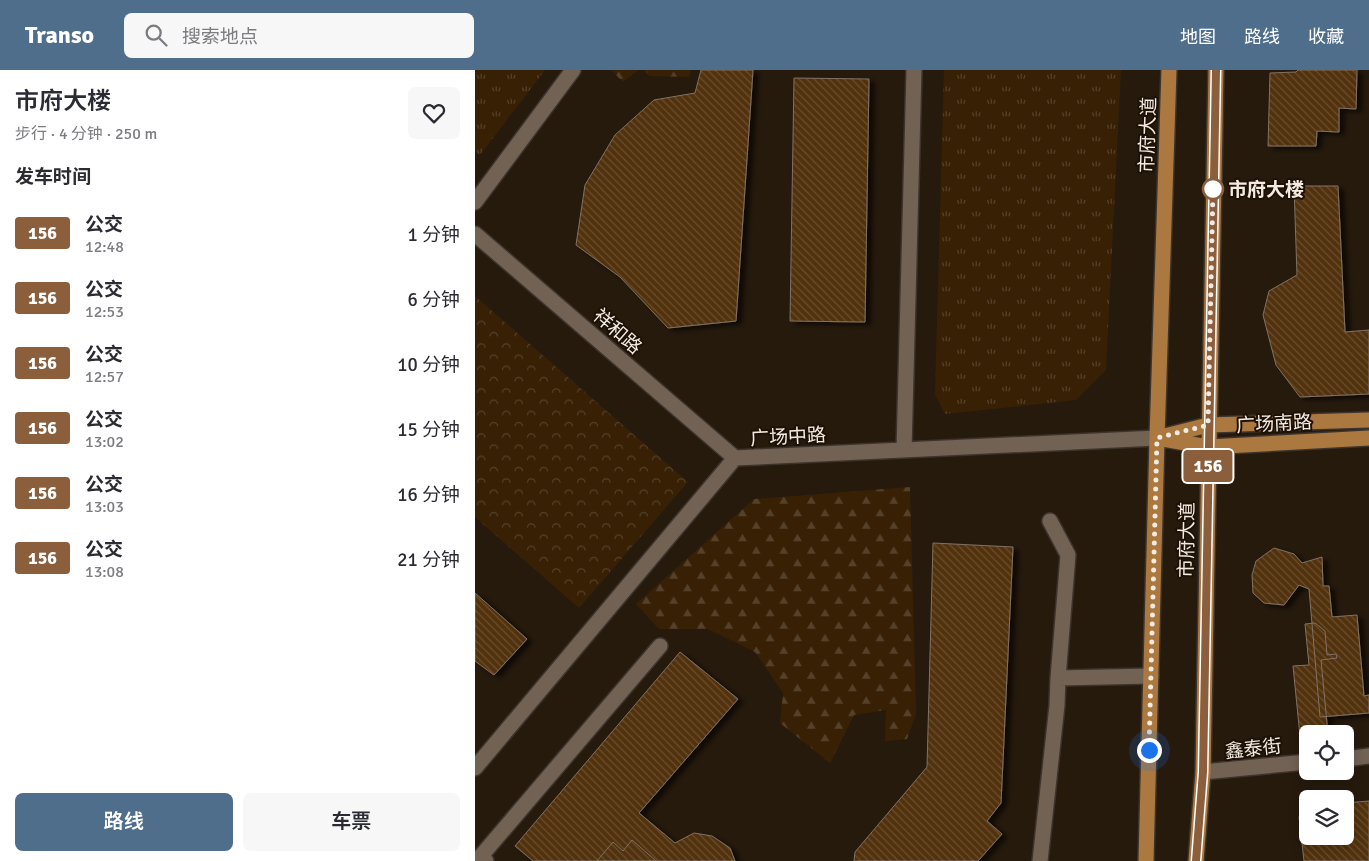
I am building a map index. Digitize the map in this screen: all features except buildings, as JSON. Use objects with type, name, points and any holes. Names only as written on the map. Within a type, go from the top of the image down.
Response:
[{"type":"main road","name":"市府大道","points":[[1146,861],[1169,70]]},
{"type":"main road","name":"市府大道","points":[[1196,861],[1203,772],[1216,70]]},
{"type":"main road","name":"广场南路","points":[[1157,438],[1208,425],[1369,420]]},
{"type":"main road","name":"广场南路","points":[[1157,438],[1208,446],[1369,438]]},
{"type":"street","points":[[475,202],[573,70]]},
{"type":"street","points":[[904,450],[914,70]]},
{"type":"street","name":"祥和路","points":[[475,234],[735,458]]},
{"type":"street","name":"广场中路","points":[[475,768],[735,458],[1157,438]]},
{"type":"street","points":[[1040,861],[1057,705],[1068,556],[1050,521]]},
{"type":"street","points":[[487,861],[481,856],[660,646]]},
{"type":"street","points":[[1058,678],[1151,676]]},
{"type":"street","points":[[1354,758],[1369,756]]},
{"type":"street","name":"鑫泰街","points":[[1203,772],[1299,763]]},
{"type":"green space","points":[[475,70],[545,70],[480,155],[475,152]]},
{"type":"green space","points":[[613,70],[638,70],[623,82]]},
{"type":"green space","points":[[644,70],[691,70],[689,77],[650,76]]},
{"type":"green space","points":[[944,70],[1121,70],[1106,370],[1076,400],[945,414],[935,394]]},
{"type":"green space","points":[[475,296],[688,482],[579,608],[475,517]]},
{"type":"green space","points":[[910,487],[916,714],[907,739],[885,741],[886,710],[854,715],[830,763],[780,723],[783,693],[755,652],[708,629],[659,629],[636,604],[754,499]]},
{"type":"bus line","name":"156","points":[[1196,861],[1203,772],[1216,70]]},
{"type":"place","name":"市府大楼","points":[[1213,189]]},
{"type":"route","points":[[1149,750],[1157,438],[1208,425],[1213,189]]}]
